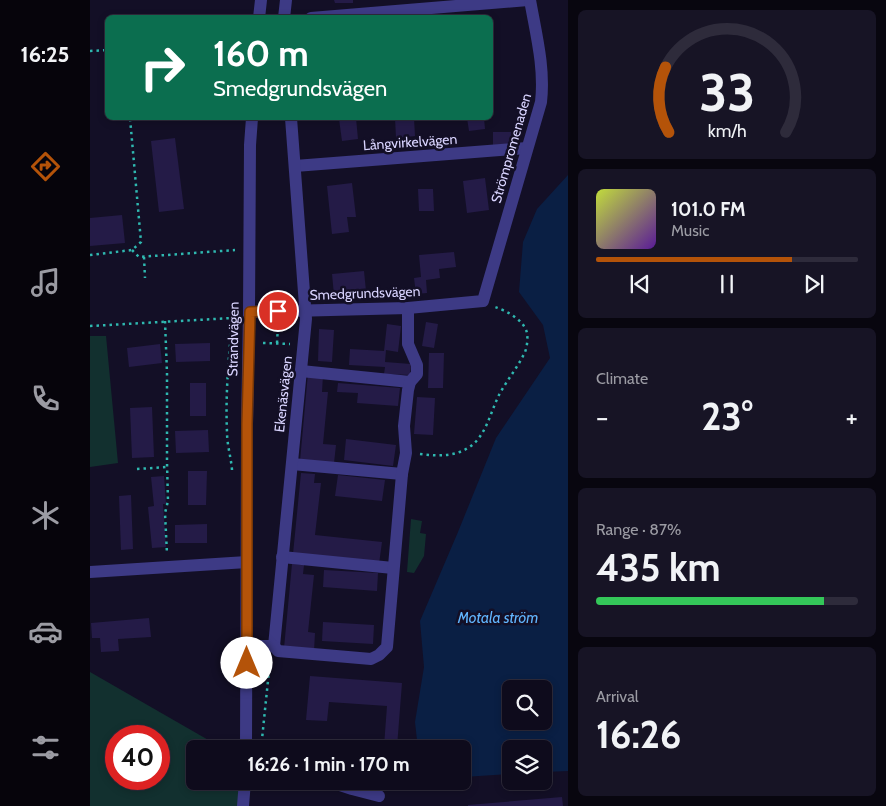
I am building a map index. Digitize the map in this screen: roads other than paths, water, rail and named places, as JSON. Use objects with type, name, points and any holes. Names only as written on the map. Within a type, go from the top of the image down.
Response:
[{"type":"street","points":[[259,15],[261,0]]},
{"type":"street","points":[[284,15],[286,0]]},
{"type":"street","points":[[346,15],[529,0]]},
{"type":"street","name":"Strömpromenaden","points":[[482,301],[543,90],[543,75],[529,0]]},
{"type":"street","name":"Strandvägen","points":[[246,740],[248,342],[250,312],[249,222],[252,120]]},
{"type":"street","name":"Ekenäsvägen","points":[[274,646],[306,311],[291,120]]},
{"type":"street","name":"Långvirkelvägen","points":[[295,166],[527,148]]},
{"type":"street","name":"Smedgrundsvägen","points":[[250,312],[408,308],[482,301]]},
{"type":"street","points":[[247,646],[274,646],[278,651],[371,658],[387,648],[402,474],[406,453],[404,426],[410,382],[417,374],[417,365],[408,344],[408,308]]},
{"type":"street","points":[[301,371],[410,382]]},
{"type":"street","points":[[292,464],[402,474]]},
{"type":"street","points":[[282,557],[393,568]]},
{"type":"street","points":[[90,572],[247,562]]},
{"type":"street","points":[[243,806],[244,790]]},
{"type":"street","points":[[356,790],[379,796]]},
{"type":"water","name":"Motala ström","points":[[568,175],[568,771],[552,772],[552,740],[502,740],[502,775],[471,776],[471,740],[417,740],[415,722],[424,667],[420,621],[496,438],[550,358],[543,325],[519,292],[523,242],[537,209]]}]
